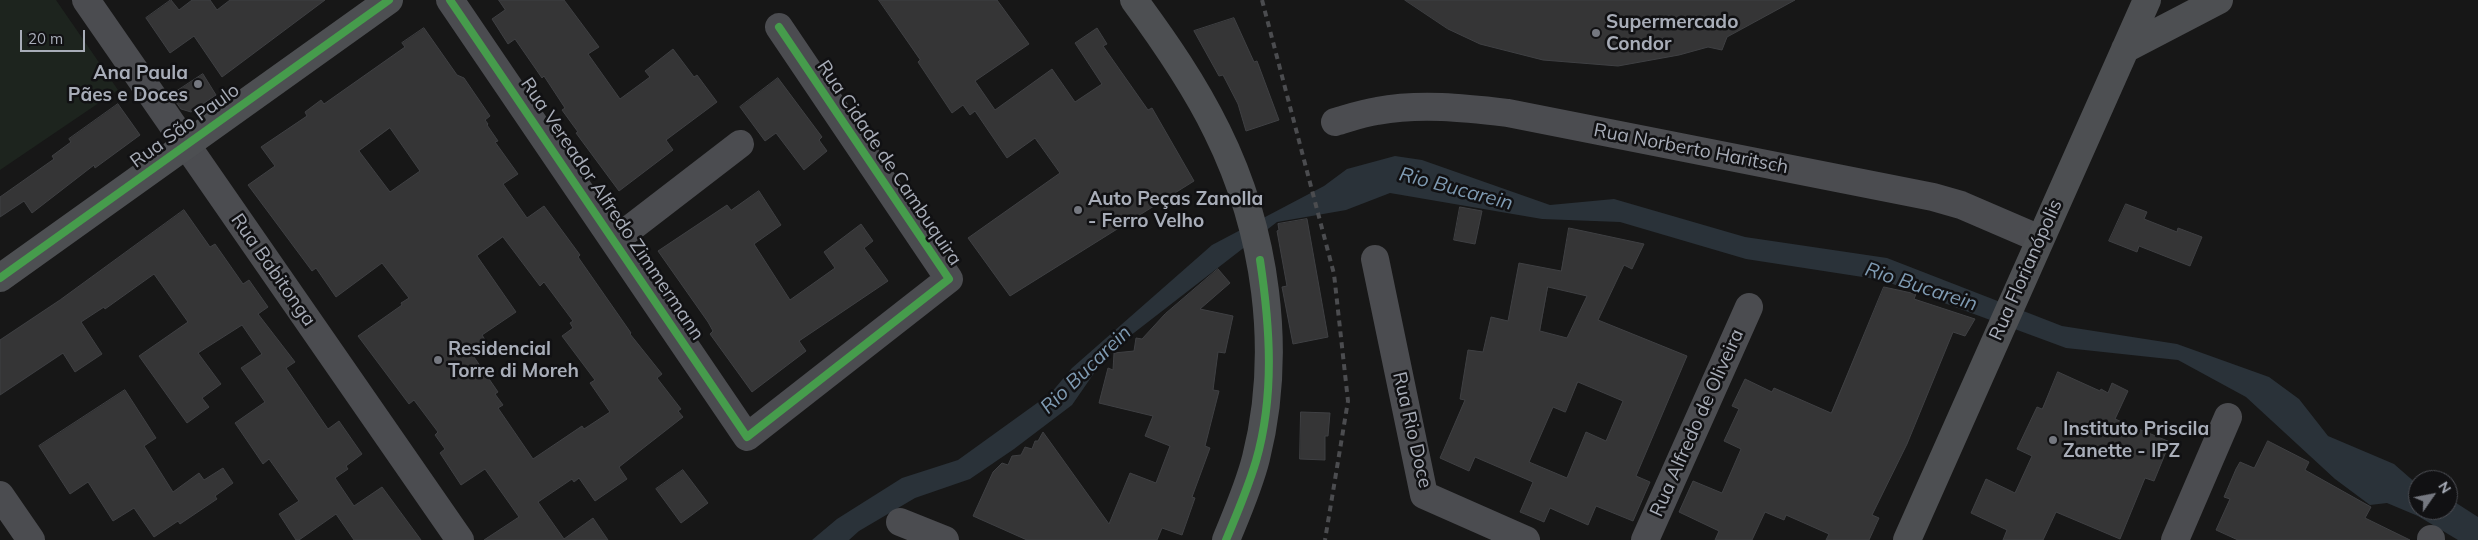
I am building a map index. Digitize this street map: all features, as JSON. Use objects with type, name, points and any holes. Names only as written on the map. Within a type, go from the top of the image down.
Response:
[{"type":"main road","name":"Rua São Paulo","points":[[0,278],[389,0]]},
{"type":"main road","points":[[1134,0],[1194,87],[1218,132],[1247,206],[1260,260],[1266,303],[1269,382],[1256,460],[1226,540]]},
{"type":"main road","name":"Rua Florianópolis","points":[[1907,540],[2020,282],[2147,0]]},
{"type":"main road","points":[[2125,49],[2219,0]]},
{"type":"street","name":"Rua Babitonga","points":[[86,0],[460,540]]},
{"type":"street","name":"Rua Vereador Alfredo Zimmermann","points":[[450,0],[747,437]]},
{"type":"street","name":"Rua Cidade de Cambuquira","points":[[747,437],[949,279],[779,27]]},
{"type":"street","name":"Rua Norberto Haritsch","points":[[1335,122],[1376,111],[1416,106],[1458,107],[1508,113],[1933,197],[1961,205],[2040,238]]},
{"type":"street","points":[[614,240],[740,144]]},
{"type":"street","name":"Rua Rio Doce","points":[[1375,259],[1424,495],[1526,540]]},
{"type":"street","name":"Rua Alfredo de Oliveira","points":[[1645,540],[1749,307]]},
{"type":"street","points":[[2175,540],[2228,418]]},
{"type":"street","points":[[0,495],[31,540]]},
{"type":"street","points":[[900,522],[945,540]]},
{"type":"shaded area","points":[[0,0],[56,0],[118,90],[0,170]]},
{"type":"water","name":"Rio Bucarein","points":[[1395,156],[1422,160],[1550,205],[1614,199],[1745,237],[1887,258],[2062,326],[2177,344],[2269,377],[2299,399],[2328,436],[2394,464],[2408,476],[2408,512],[2387,503],[2370,505],[2335,479],[2246,397],[2178,360],[2066,348],[1882,280],[1746,259],[1620,222],[1542,219],[1390,193],[1346,210],[1277,222],[1108,353],[1072,405],[1014,449],[970,479],[915,498],[859,531],[849,540],[812,540],[837,519],[902,478],[958,460],[1051,393],[1072,368],[1212,245],[1324,186],[1347,169]]},
{"type":"water","points":[[2458,504],[2478,517],[2478,540],[2458,540],[2425,520],[2458,520]]},
{"type":"building","points":[[171,0],[179,10],[192,0],[210,0],[217,10],[230,0],[325,0],[222,77],[194,36],[170,53],[146,18]]},
{"type":"building","points":[[499,0],[564,0],[599,47],[588,54],[620,99],[650,77],[645,71],[673,49],[694,77],[697,75],[717,102],[666,140],[673,150],[619,191],[576,133],[578,132],[562,110],[565,108],[544,76],[542,78],[515,39],[508,44],[492,19],[505,10]]},
{"type":"building","points":[[879,0],[997,0],[1029,44],[975,81],[995,110],[1052,69],[1075,102],[1102,84],[1075,43],[1097,28],[1107,44],[1103,46],[1148,110],[1152,108],[1194,181],[1010,296],[968,238],[1060,173],[1035,138],[1007,158],[975,111],[970,115],[963,105],[952,113],[918,62],[920,60]]},
{"type":"building","name":"Supermercado Condor","points":[[1405,0],[1795,0],[1727,37],[1722,50],[1708,47],[1679,55],[1618,66],[1543,60],[1480,44],[1448,29]]},
{"type":"building","points":[[1234,18],[1254,62],[1257,61],[1279,120],[1246,131],[1238,104],[1223,75],[1219,76],[1194,31]]},
{"type":"building","points":[[424,28],[457,75],[464,78],[490,116],[485,120],[498,141],[495,142],[518,174],[503,184],[527,218],[544,206],[580,255],[578,257],[630,334],[662,374],[657,378],[681,409],[678,411],[683,417],[619,467],[627,479],[595,501],[579,478],[574,482],[572,479],[538,502],[564,539],[593,518],[608,540],[484,540],[519,517],[485,469],[461,485],[440,453],[445,449],[435,435],[438,432],[414,400],[409,404],[358,336],[409,298],[382,263],[336,297],[316,268],[312,271],[248,185],[275,166],[261,147],[307,116],[305,112],[321,100],[324,104],[405,47],[402,43]],"holes":[[[390,128],[420,171],[390,192],[359,151]],[[503,237],[540,286],[544,282],[573,321],[570,323],[573,328],[562,336],[595,380],[590,383],[610,412],[584,429],[582,426],[533,459],[498,408],[503,405],[495,394],[498,392],[474,357],[489,346],[482,335],[516,312],[477,256]]]},
{"type":"building","name":"Ana Paula Pães e Doces","points":[[203,74],[216,95],[191,112],[181,109],[171,95]]},
{"type":"building","points":[[778,78],[822,137],[819,140],[827,151],[804,170],[776,133],[765,141],[740,107]]},
{"type":"building","points":[[118,104],[140,135],[95,168],[94,165],[32,213],[24,201],[0,217],[0,197],[54,159],[52,156],[71,142],[69,139]]},
{"type":"building","points":[[759,191],[781,225],[754,244],[790,300],[835,268],[824,252],[861,224],[873,241],[864,248],[888,281],[799,341],[806,351],[752,392],[710,334],[713,331],[708,322],[658,251],[727,205],[731,210]]},
{"type":"building","points":[[2126,204],[2147,212],[2144,219],[2177,232],[2178,228],[2202,237],[2190,266],[2139,246],[2137,252],[2109,241]]},
{"type":"building","points":[[1460,207],[1482,211],[1475,244],[1454,240]]},
{"type":"building","points":[[184,210],[210,247],[215,244],[243,284],[249,280],[268,307],[258,314],[295,362],[286,368],[328,429],[339,421],[362,454],[346,466],[348,469],[335,478],[354,506],[382,487],[421,540],[354,540],[336,514],[299,540],[296,540],[279,514],[299,501],[269,459],[263,464],[235,423],[265,402],[241,368],[262,354],[242,325],[198,353],[221,384],[202,398],[209,407],[187,423],[139,356],[188,322],[154,274],[105,309],[104,307],[81,322],[102,354],[75,372],[63,353],[0,395],[0,340],[60,300]]},
{"type":"building","points":[[1307,219],[1328,337],[1293,344],[1282,287],[1287,286],[1277,231],[1279,230],[1278,224]]},
{"type":"building","points":[[1569,228],[1644,244],[1632,269],[1624,265],[1598,320],[1687,356],[1636,476],[1650,482],[1633,521],[1596,506],[1588,525],[1550,508],[1544,522],[1520,512],[1533,482],[1475,457],[1469,471],[1440,458],[1465,400],[1460,399],[1468,350],[1483,352],[1491,317],[1508,321],[1519,263],[1561,271]],"holes":[[[1548,287],[1587,296],[1567,338],[1540,331]],[[1578,382],[1623,401],[1606,441],[1586,432],[1567,478],[1529,462],[1553,407],[1565,412]]]},
{"type":"building","points":[[1218,269],[1230,283],[1200,309],[1233,316],[1225,353],[1218,352],[1213,390],[1219,391],[1205,446],[1210,448],[1192,497],[1195,498],[1182,535],[1162,528],[1157,540],[1027,540],[973,516],[993,472],[1002,463],[1008,465],[1012,456],[1021,455],[1025,447],[1032,449],[1035,441],[1038,441],[1043,432],[1109,524],[1130,473],[1156,483],[1170,446],[1145,436],[1153,416],[1099,403],[1108,368],[1113,370],[1114,353],[1134,351],[1136,338],[1142,339],[1165,314]]},
{"type":"building","points":[[1884,287],[1916,294],[1914,299],[1975,319],[1965,336],[1953,332],[1907,444],[1872,515],[1879,518],[1869,540],[1826,540],[1829,534],[1786,515],[1784,520],[1765,512],[1752,540],[1715,540],[1719,531],[1679,512],[1693,481],[1722,493],[1741,449],[1724,441],[1739,409],[1732,406],[1745,379],[1772,392],[1774,388],[1831,413]]},
{"type":"building","points":[[2058,372],[2100,391],[2101,389],[2108,393],[2112,383],[2128,391],[2115,419],[2170,442],[2154,481],[2145,478],[2120,539],[2056,512],[2043,540],[2003,540],[2007,530],[1971,513],[1986,479],[2015,493],[2032,456],[2017,449],[2037,407],[2042,409]]},
{"type":"building","points":[[125,390],[156,438],[144,446],[173,492],[199,473],[204,480],[223,468],[233,483],[215,496],[217,499],[180,524],[178,521],[154,537],[134,508],[113,521],[88,482],[70,494],[39,446]]},
{"type":"building","points":[[1301,412],[1330,413],[1328,436],[1325,436],[1325,460],[1300,459]]},
{"type":"building","points":[[2268,441],[2309,462],[2305,470],[2371,507],[2365,518],[2410,540],[2238,540],[2216,530],[2230,499],[2224,497],[2240,462],[2254,468]]},
{"type":"building","points":[[683,470],[708,503],[681,523],[656,489]]},
{"type":"railway","points":[[1262,0],[1334,274],[1348,401],[1325,540]]},
{"type":"cycle path","points":[[0,278],[389,0]]},
{"type":"cycle path","points":[[450,0],[747,437],[949,279],[779,27]]},
{"type":"cycle path","points":[[1226,540],[1256,461],[1266,411],[1269,360],[1260,260]]},
{"type":"place","name":"Supermercado Condor","points":[[1596,33]]},
{"type":"place","name":"Ana Paula Pães e Doces","points":[[198,84]]},
{"type":"place","name":"Auto Peças Zanolla - Ferro Velho","points":[[1078,210]]},
{"type":"place","name":"Residencial Torre di Moreh","points":[[438,360]]},
{"type":"place","name":"Instituto Priscila Zanette - IPZ","points":[[2053,440]]}]
